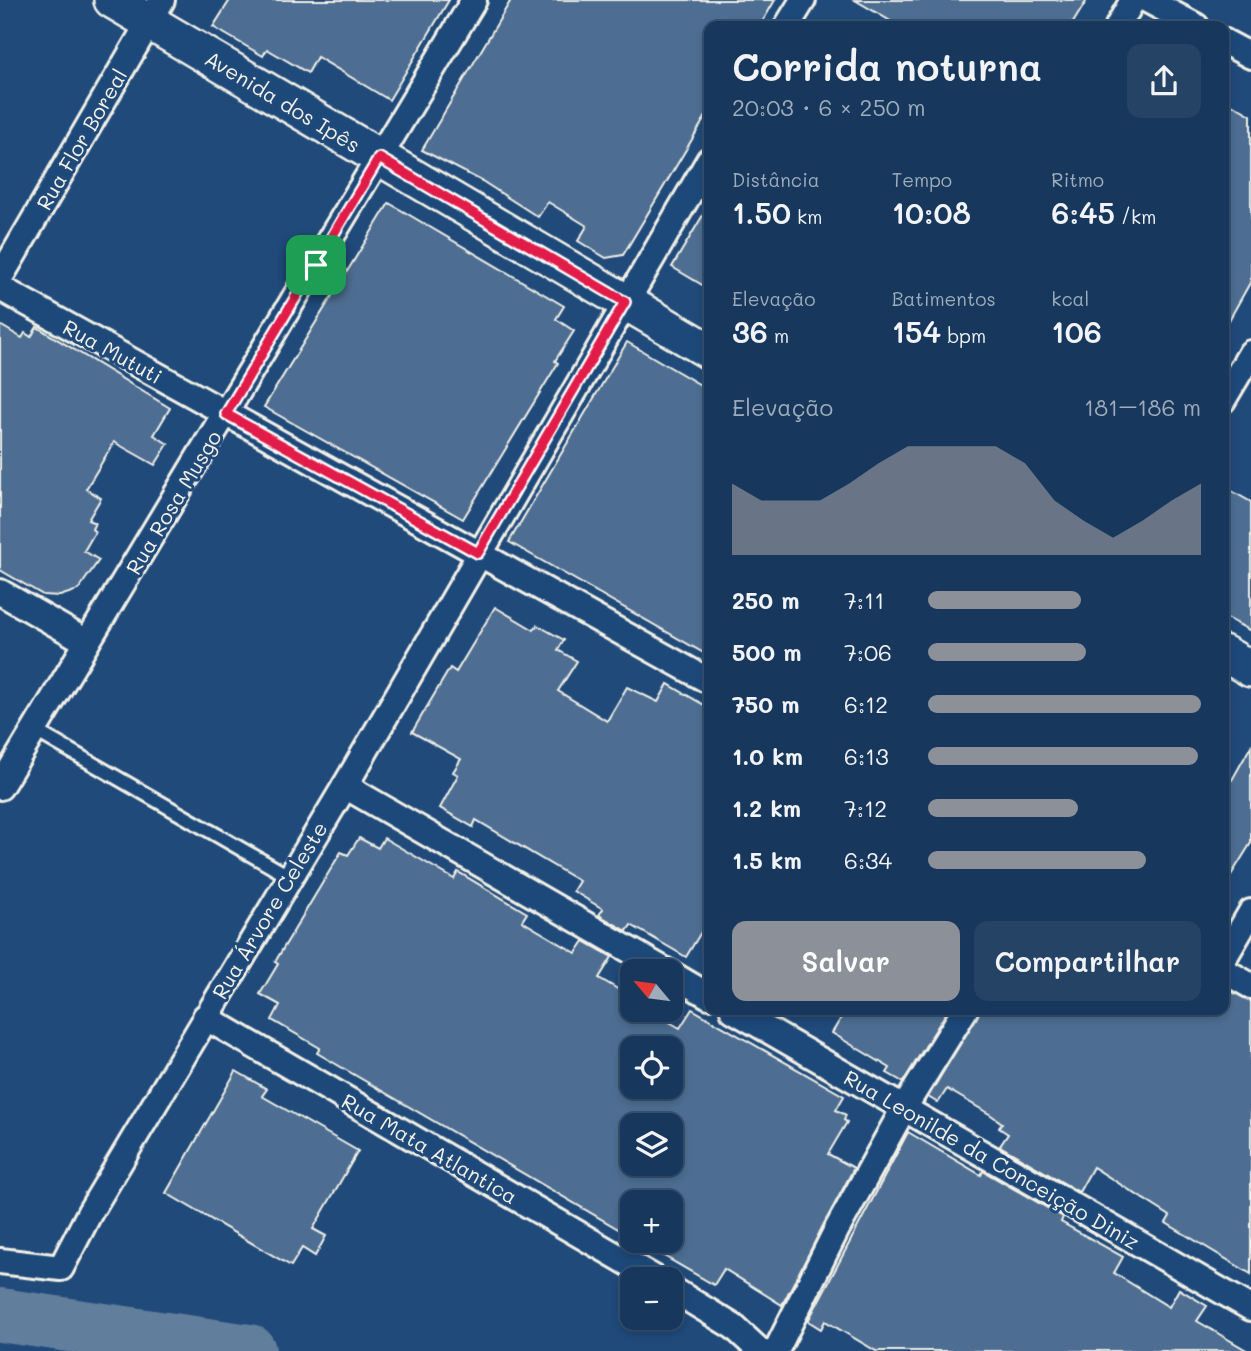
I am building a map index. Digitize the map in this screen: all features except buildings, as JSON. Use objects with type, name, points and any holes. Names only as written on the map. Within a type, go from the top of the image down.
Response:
[{"type":"street","name":"Avenida dos Ipês","points":[[112,0],[156,11],[379,158],[704,348]]},
{"type":"street","name":"Rua Rosa Musgo","points":[[0,787],[474,0]]},
{"type":"street","points":[[791,21],[803,0]]},
{"type":"street","points":[[1121,21],[1133,0]]},
{"type":"street","points":[[1147,0],[1187,21]]},
{"type":"street","name":"Rua Flor Boreal","points":[[0,278],[156,11]]},
{"type":"street","points":[[1229,44],[1251,56]]},
{"type":"street","name":"Rua Árvore Celeste","points":[[0,1261],[61,1268],[205,1017],[345,786],[478,553],[704,168]]},
{"type":"street","name":"Rua Mututi","points":[[0,288],[704,678]]},
{"type":"street","points":[[1229,390],[1251,353]]},
{"type":"street","points":[[0,592],[88,642]]},
{"type":"street","points":[[1229,656],[1251,669]]},
{"type":"street","points":[[345,786],[645,959]]},
{"type":"street","points":[[1229,950],[1251,912]]},
{"type":"street","points":[[1229,973],[1251,986]]},
{"type":"street","points":[[683,981],[704,993]]},
{"type":"street","name":"Rua Leonilde da Conceição Diniz","points":[[742,1015],[1251,1308]]},
{"type":"street","points":[[776,1351],[837,1229],[904,1108],[962,1015]]},
{"type":"street","name":"Rua Mata Atlantica","points":[[205,1017],[635,1267]]},
{"type":"street","points":[[683,1296],[734,1326],[760,1351]]},
{"type":"lane","points":[[34,730],[290,877]]},
{"type":"waterway","points":[[0,1315],[249,1351]]},
{"type":"route","points":[[379,158],[625,302],[478,553],[226,414],[316,265],[379,158]]}]
